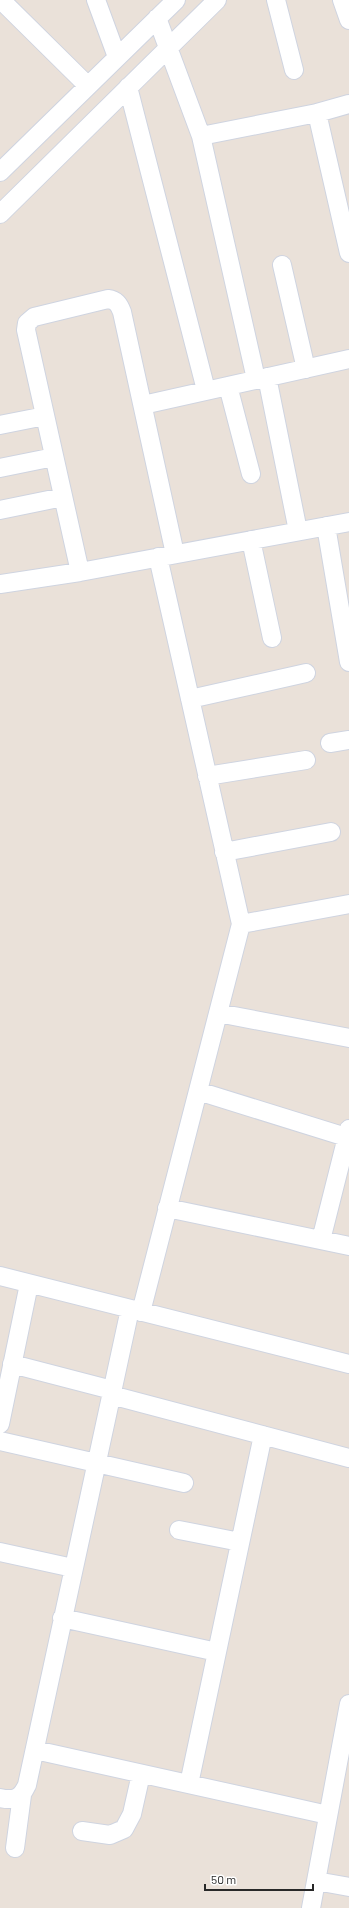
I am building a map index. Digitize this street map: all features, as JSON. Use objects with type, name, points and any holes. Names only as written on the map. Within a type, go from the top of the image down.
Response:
[{"type":"street","points":[[96,0],[117,57]]},
{"type":"street","points":[[0,172],[176,0]]},
{"type":"street","points":[[1,210],[217,0]]},
{"type":"street","points":[[276,0],[294,70]]},
{"type":"street","points":[[342,0],[349,20]]},
{"type":"street","points":[[9,3],[88,86]]},
{"type":"street","points":[[156,18],[201,136],[298,531]]},
{"type":"street","points":[[128,87],[206,390]]},
{"type":"street","points":[[201,136],[349,104]]},
{"type":"street","points":[[317,112],[349,252]]},
{"type":"street","points":[[282,265],[306,369]]},
{"type":"street","points":[[15,1848],[22,1795],[27,1785],[36,1750],[62,1618],[111,1393],[167,1208],[240,924],[190,699],[143,405],[122,312],[119,304],[114,300],[108,300],[34,317],[27,323],[26,330],[80,572]]},
{"type":"street","points":[[143,405],[206,390],[349,360]]},
{"type":"street","points":[[228,386],[251,474]]},
{"type":"street","points":[[0,425],[45,416]]},
{"type":"street","points":[[0,468],[54,457]]},
{"type":"street","points":[[0,510],[63,497]]},
{"type":"street","points":[[0,584],[80,572],[349,522]]},
{"type":"street","points":[[326,526],[349,662]]},
{"type":"street","points":[[251,540],[272,638]]},
{"type":"street","points":[[190,699],[306,673]]},
{"type":"street","points":[[330,743],[349,740]]},
{"type":"street","points":[[207,776],[306,760]]},
{"type":"street","points":[[224,852],[330,832]]},
{"type":"street","points":[[240,924],[349,904]]},
{"type":"street","points":[[218,1013],[349,1038]]},
{"type":"street","points":[[198,1091],[348,1135],[321,1240]]},
{"type":"street","points":[[167,1208],[349,1246]]},
{"type":"street","points":[[0,1276],[349,1364]]},
{"type":"street","points":[[0,1424],[29,1284]]},
{"type":"street","points":[[12,1364],[111,1393],[349,1458]]},
{"type":"street","points":[[188,1784],[263,1435]]},
{"type":"street","points":[[0,1441],[184,1483]]},
{"type":"street","points":[[178,1530],[240,1542]]},
{"type":"street","points":[[0,1552],[73,1568]]},
{"type":"street","points":[[62,1618],[217,1652]]},
{"type":"street","points":[[310,1908],[328,1815],[344,1756],[349,1704]]},
{"type":"street","points":[[36,1750],[328,1815]]},
{"type":"street","points":[[82,1831],[110,1835],[124,1829],[132,1814],[141,1774]]},
{"type":"street","points":[[0,1798],[15,1798],[22,1795]]},
{"type":"street","points":[[316,1881],[349,1887]]}]
